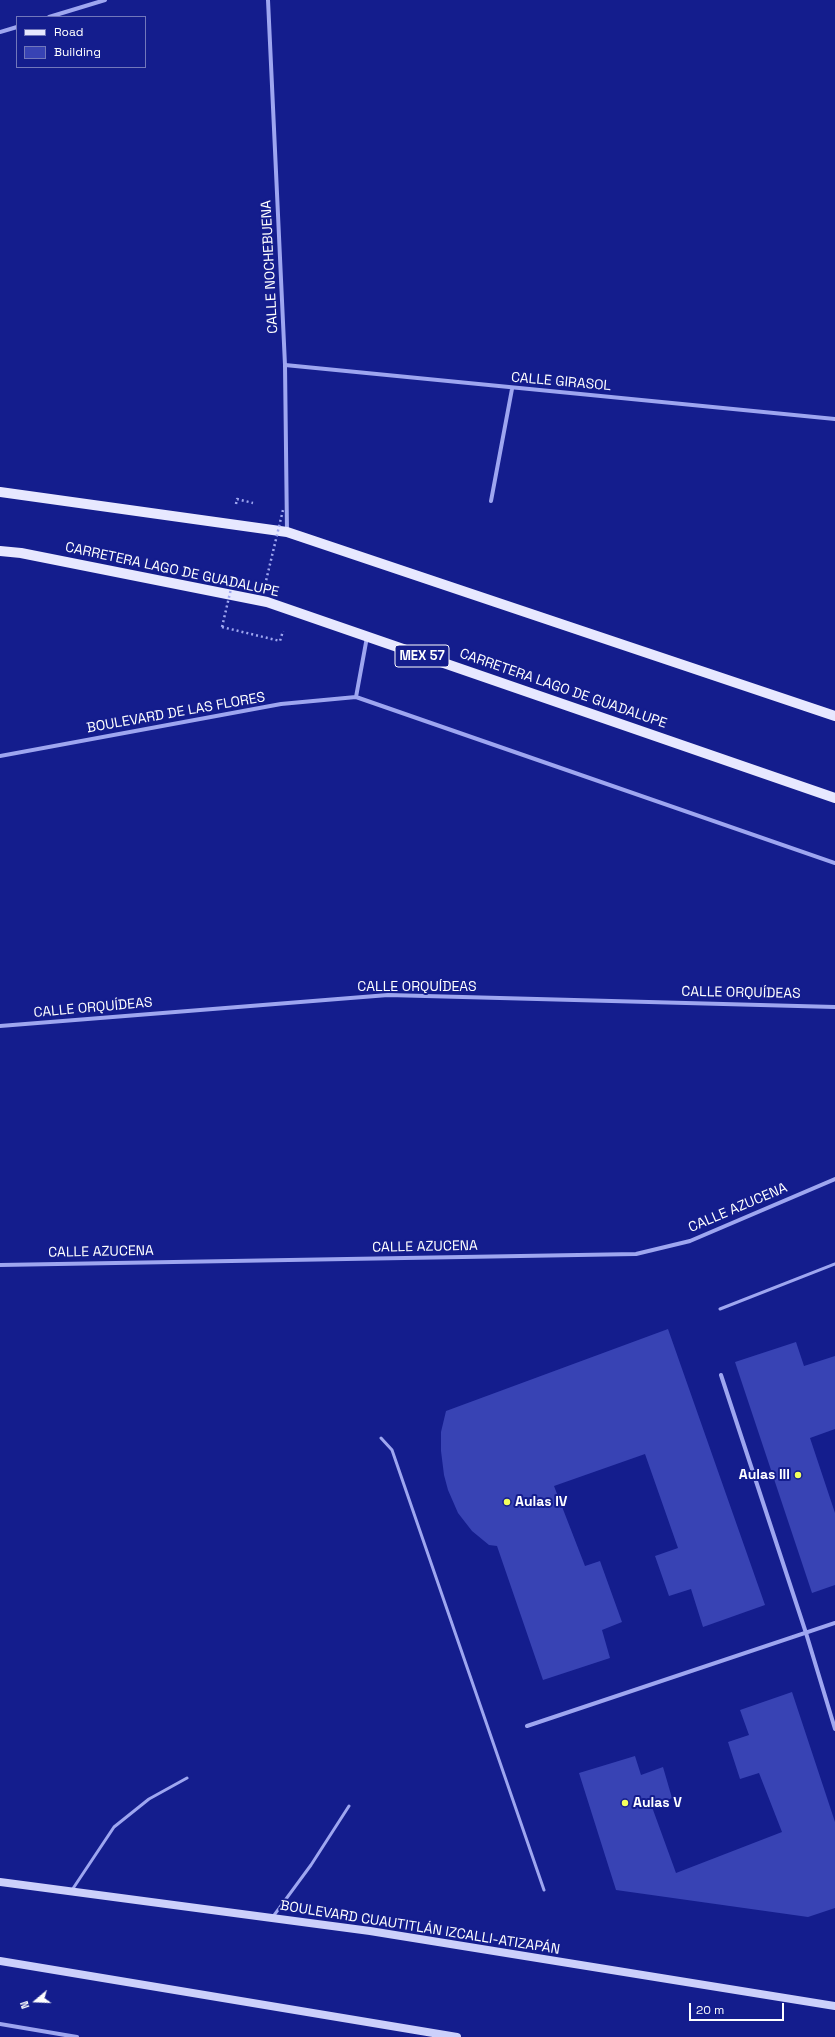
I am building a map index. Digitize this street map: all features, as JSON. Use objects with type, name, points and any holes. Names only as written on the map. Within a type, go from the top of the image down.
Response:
[{"type":"main road","points":[[0,492],[287,532],[835,716]]},
{"type":"main road","name":"CARRETERA LAGO DE GUADALUPE","points":[[0,551],[20,553],[267,602],[835,798]]},
{"type":"main road","name":"BOULEVARD CUAUTITLÁN IZCALLI-ATIZAPÁN","points":[[0,1882],[370,1931],[835,2006]]},
{"type":"main road","points":[[0,1961],[457,2037]]},
{"type":"street","points":[[52,16],[105,0]]},
{"type":"street","name":"CALLE NOCHEBUENA","points":[[268,0],[285,365],[287,532]]},
{"type":"street","points":[[0,32],[16,26]]},
{"type":"street","name":"CALLE GIRASOL","points":[[285,365],[512,389],[835,419]]},
{"type":"street","points":[[491,501],[512,389]]},
{"type":"street","points":[[367,637],[356,697],[835,863]]},
{"type":"street","name":"BOULEVARD DE LAS FLORES","points":[[0,756],[281,704],[356,697]]},
{"type":"street","name":"CALLE ORQUÍDEAS","points":[[0,1026],[388,995],[835,1007]]},
{"type":"street","name":"CALLE AZUCENA","points":[[0,1265],[636,1254],[690,1242],[835,1179]]},
{"type":"street","points":[[721,1375],[806,1633],[835,1729]]},
{"type":"street","points":[[527,1726],[835,1623]]},
{"type":"street","points":[[0,2024],[77,2037]]},
{"type":"lane","points":[[720,1309],[835,1264]]},
{"type":"lane","points":[[381,1438],[392,1450],[544,1890]]},
{"type":"lane","points":[[71,1892],[114,1827],[149,1799],[187,1778]]},
{"type":"lane","points":[[272,1918],[311,1865],[349,1806]]},
{"type":"path","points":[[265,585],[282,510]]},
{"type":"path","points":[[234,576],[222,627],[280,641]]},
{"type":"building","name":"Aulas IV","points":[[668,1329],[765,1605],[703,1627],[691,1589],[669,1596],[655,1556],[678,1548],[645,1454],[554,1486],[585,1566],[600,1561],[622,1622],[602,1630],[610,1658],[543,1680],[497,1546],[489,1545],[472,1531],[458,1513],[448,1490],[444,1475],[441,1451],[441,1432],[446,1411]]},
{"type":"building","name":"Aulas III","points":[[796,1342],[804,1366],[835,1356],[835,1429],[810,1438],[835,1513],[835,1585],[812,1593],[735,1362]]},
{"type":"building","name":"Aulas V","points":[[792,1692],[835,1822],[835,1908],[808,1917],[616,1890],[579,1773],[635,1756],[641,1775],[663,1767],[672,1798],[652,1807],[676,1873],[782,1832],[759,1773],[740,1779],[728,1742],[749,1735],[740,1710]]},
{"type":"place","name":"Aulas III","points":[[798,1475]]},
{"type":"place","name":"Aulas IV","points":[[507,1502]]},
{"type":"place","name":"Aulas V","points":[[625,1803]]}]
